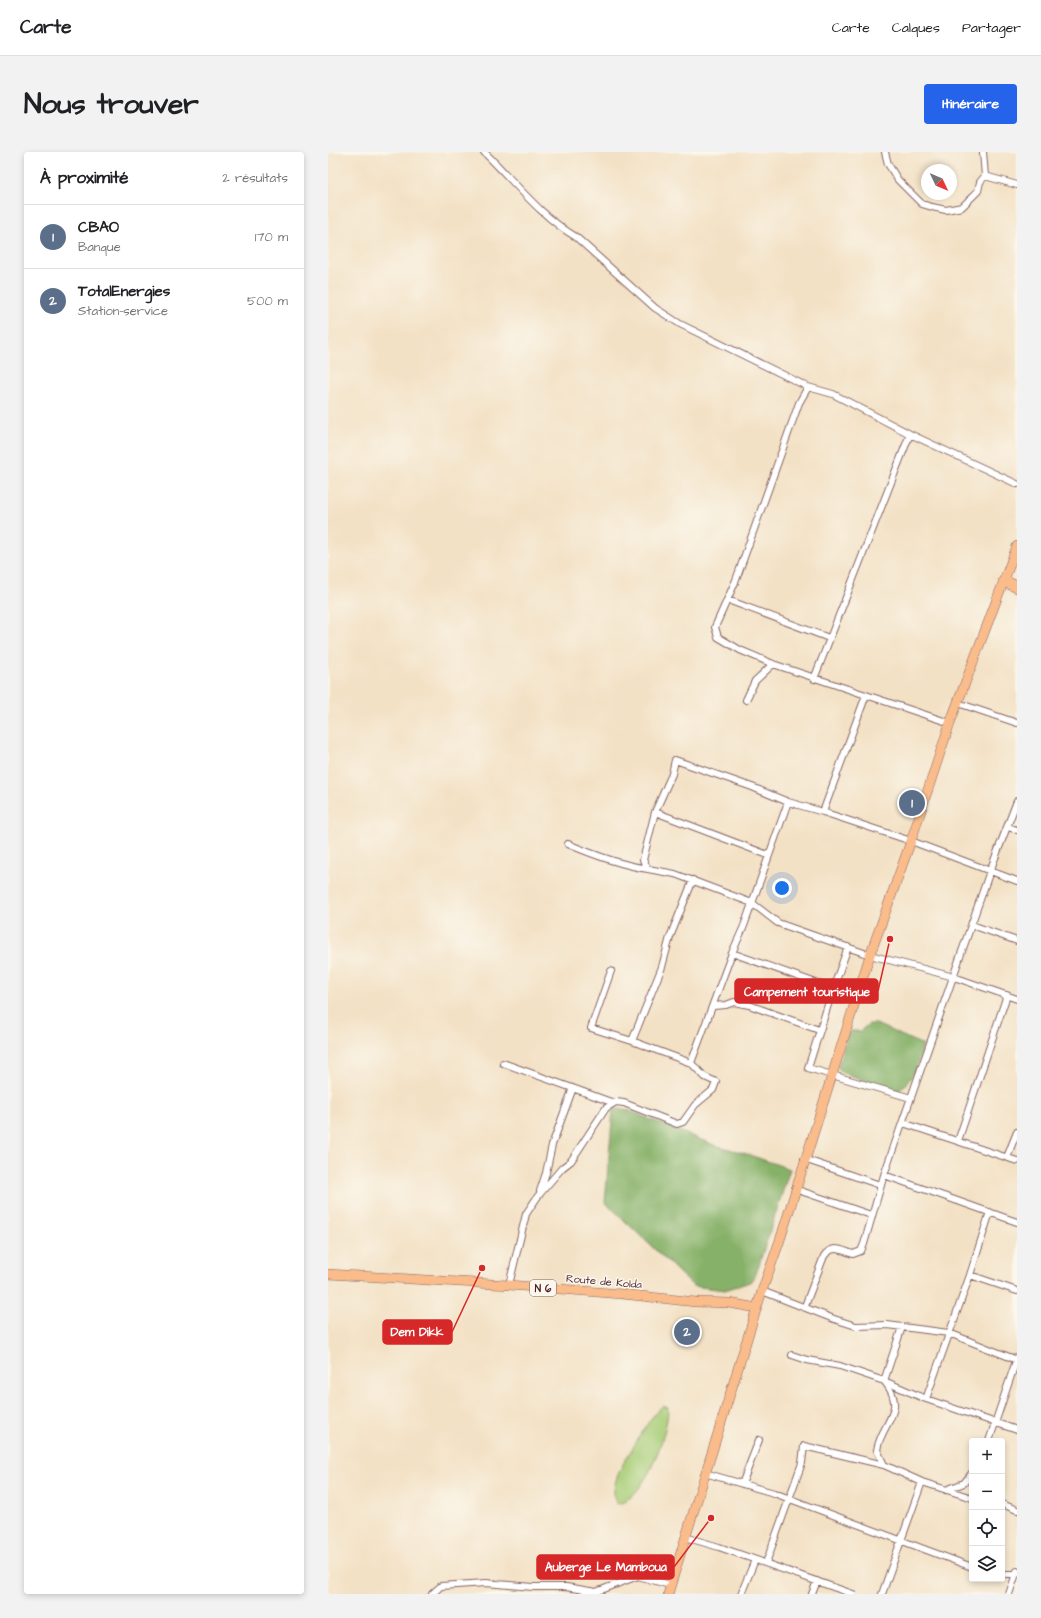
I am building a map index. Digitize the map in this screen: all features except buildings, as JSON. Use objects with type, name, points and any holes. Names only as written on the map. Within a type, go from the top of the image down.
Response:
[{"type":"highway","points":[[1004,581],[1017,587]]},
{"type":"main road","points":[[669,1590],[762,1291],[780,1240],[794,1189],[870,955],[911,841],[950,723],[1017,546]]},
{"type":"main road","name":"Route de Kolda","points":[[328,1274],[509,1285],[622,1294],[757,1308]]},
{"type":"street","points":[[484,152],[546,215],[562,229],[576,237],[655,308],[680,324],[808,387],[833,394],[910,434],[1017,484]]},
{"type":"street","points":[[885,152],[888,164],[898,180],[922,204],[946,210],[962,207],[978,191],[980,182],[985,176],[983,152]]},
{"type":"street","points":[[985,176],[1017,186]]},
{"type":"street","points":[[808,387],[798,403],[743,560],[728,600],[715,627],[718,637],[740,650],[773,664],[814,679],[950,723]]},
{"type":"street","points":[[814,679],[910,434]]},
{"type":"street","points":[[728,600],[829,638]]},
{"type":"street","points":[[746,700],[755,681],[773,664]]},
{"type":"street","points":[[823,812],[866,695]]},
{"type":"street","points":[[958,703],[1017,723]]},
{"type":"street","points":[[648,869],[643,860],[655,812],[672,774],[675,760],[752,787],[788,802],[911,841],[1017,881]]},
{"type":"street","points":[[805,1306],[824,1256],[828,1250],[839,1249],[853,1254],[860,1251],[880,1185],[903,1123],[990,871],[1017,801]]},
{"type":"street","points":[[691,1063],[752,903],[788,802]]},
{"type":"street","points":[[655,812],[768,855]]},
{"type":"street","points":[[1008,827],[1017,830]]},
{"type":"street","points":[[568,844],[615,862],[675,874],[693,880],[752,903],[778,923],[870,955],[954,977],[1017,999]]},
{"type":"street","points":[[632,1041],[662,967],[670,937],[693,880]]},
{"type":"street","points":[[972,925],[1017,941]]},
{"type":"street","points":[[848,947],[819,1030],[808,1068],[911,1098]]},
{"type":"street","points":[[732,953],[834,989]]},
{"type":"street","points":[[503,1063],[614,1102],[624,1103],[677,1124],[683,1122],[695,1105],[712,1090],[716,1082],[705,1078],[691,1063],[632,1041],[591,1028],[611,971]]},
{"type":"street","points":[[958,1140],[1007,995]]},
{"type":"street","points":[[713,1006],[726,1005],[734,1002],[750,1005],[819,1030]]},
{"type":"street","points":[[538,1196],[546,1173],[552,1145],[573,1088]]},
{"type":"street","points":[[509,1285],[526,1214],[538,1196],[562,1168],[572,1161],[606,1108],[614,1102]]},
{"type":"street","points":[[903,1123],[958,1140],[1017,1161]]},
{"type":"street","points":[[1008,1158],[1017,1132]]},
{"type":"street","points":[[804,1159],[880,1185]]},
{"type":"street","points":[[884,1175],[1017,1222]]},
{"type":"street","points":[[794,1189],[871,1215]]},
{"type":"street","points":[[926,1399],[970,1275],[990,1212]]},
{"type":"street","points":[[970,1275],[1017,1291]]},
{"type":"street","points":[[762,1291],[856,1326],[887,1325],[949,1333],[1017,1359],[990,1438]]},
{"type":"street","points":[[884,1380],[902,1327]]},
{"type":"street","points":[[792,1355],[807,1360],[840,1366],[884,1380],[926,1399],[1017,1430]]},
{"type":"street","points":[[884,1380],[892,1391],[894,1403],[889,1424],[881,1436],[877,1450],[884,1465]]},
{"type":"street","points":[[742,1484],[759,1440]]},
{"type":"street","points":[[766,1564],[802,1463],[804,1446],[884,1465],[922,1482],[969,1497]]},
{"type":"street","points":[[705,1473],[774,1494],[969,1565]]},
{"type":"street","points":[[946,1490],[964,1483],[971,1474]]},
{"type":"street","points":[[882,1594],[922,1482]]},
{"type":"street","points":[[1005,1505],[1017,1510]]},
{"type":"street","points":[[685,1537],[853,1594]]},
{"type":"street","points":[[741,1594],[755,1560]]},
{"type":"street","points":[[1005,1574],[1017,1573],[1009,1594]]},
{"type":"street","points":[[432,1594],[442,1586],[486,1583],[534,1587],[566,1587],[596,1592],[638,1576],[669,1590]]},
{"type":"street","points":[[812,1594],[817,1581]]},
{"type":"green space","points":[[869,1024],[876,1024],[923,1045],[915,1071],[909,1081],[898,1092],[841,1072],[838,1067],[849,1031],[860,1031]]},
{"type":"green space","points":[[613,1109],[625,1109],[714,1145],[744,1153],[790,1169],[756,1274],[750,1282],[725,1290],[693,1286],[605,1202]]},
{"type":"green space","points":[[663,1406],[668,1408],[667,1419],[664,1433],[653,1464],[637,1491],[627,1500],[617,1504],[614,1497],[614,1489],[620,1471],[648,1422]]},
{"type":"place","name":"CBAO","points":[[912,803]]},
{"type":"place","name":"Campement touristique","points":[[890,939]]},
{"type":"place","name":"Dem Dikk","points":[[482,1268]]},
{"type":"place","name":"TotalEnergies","points":[[687,1332]]},
{"type":"place","name":"Auberge Le Mamboua","points":[[711,1518]]}]
